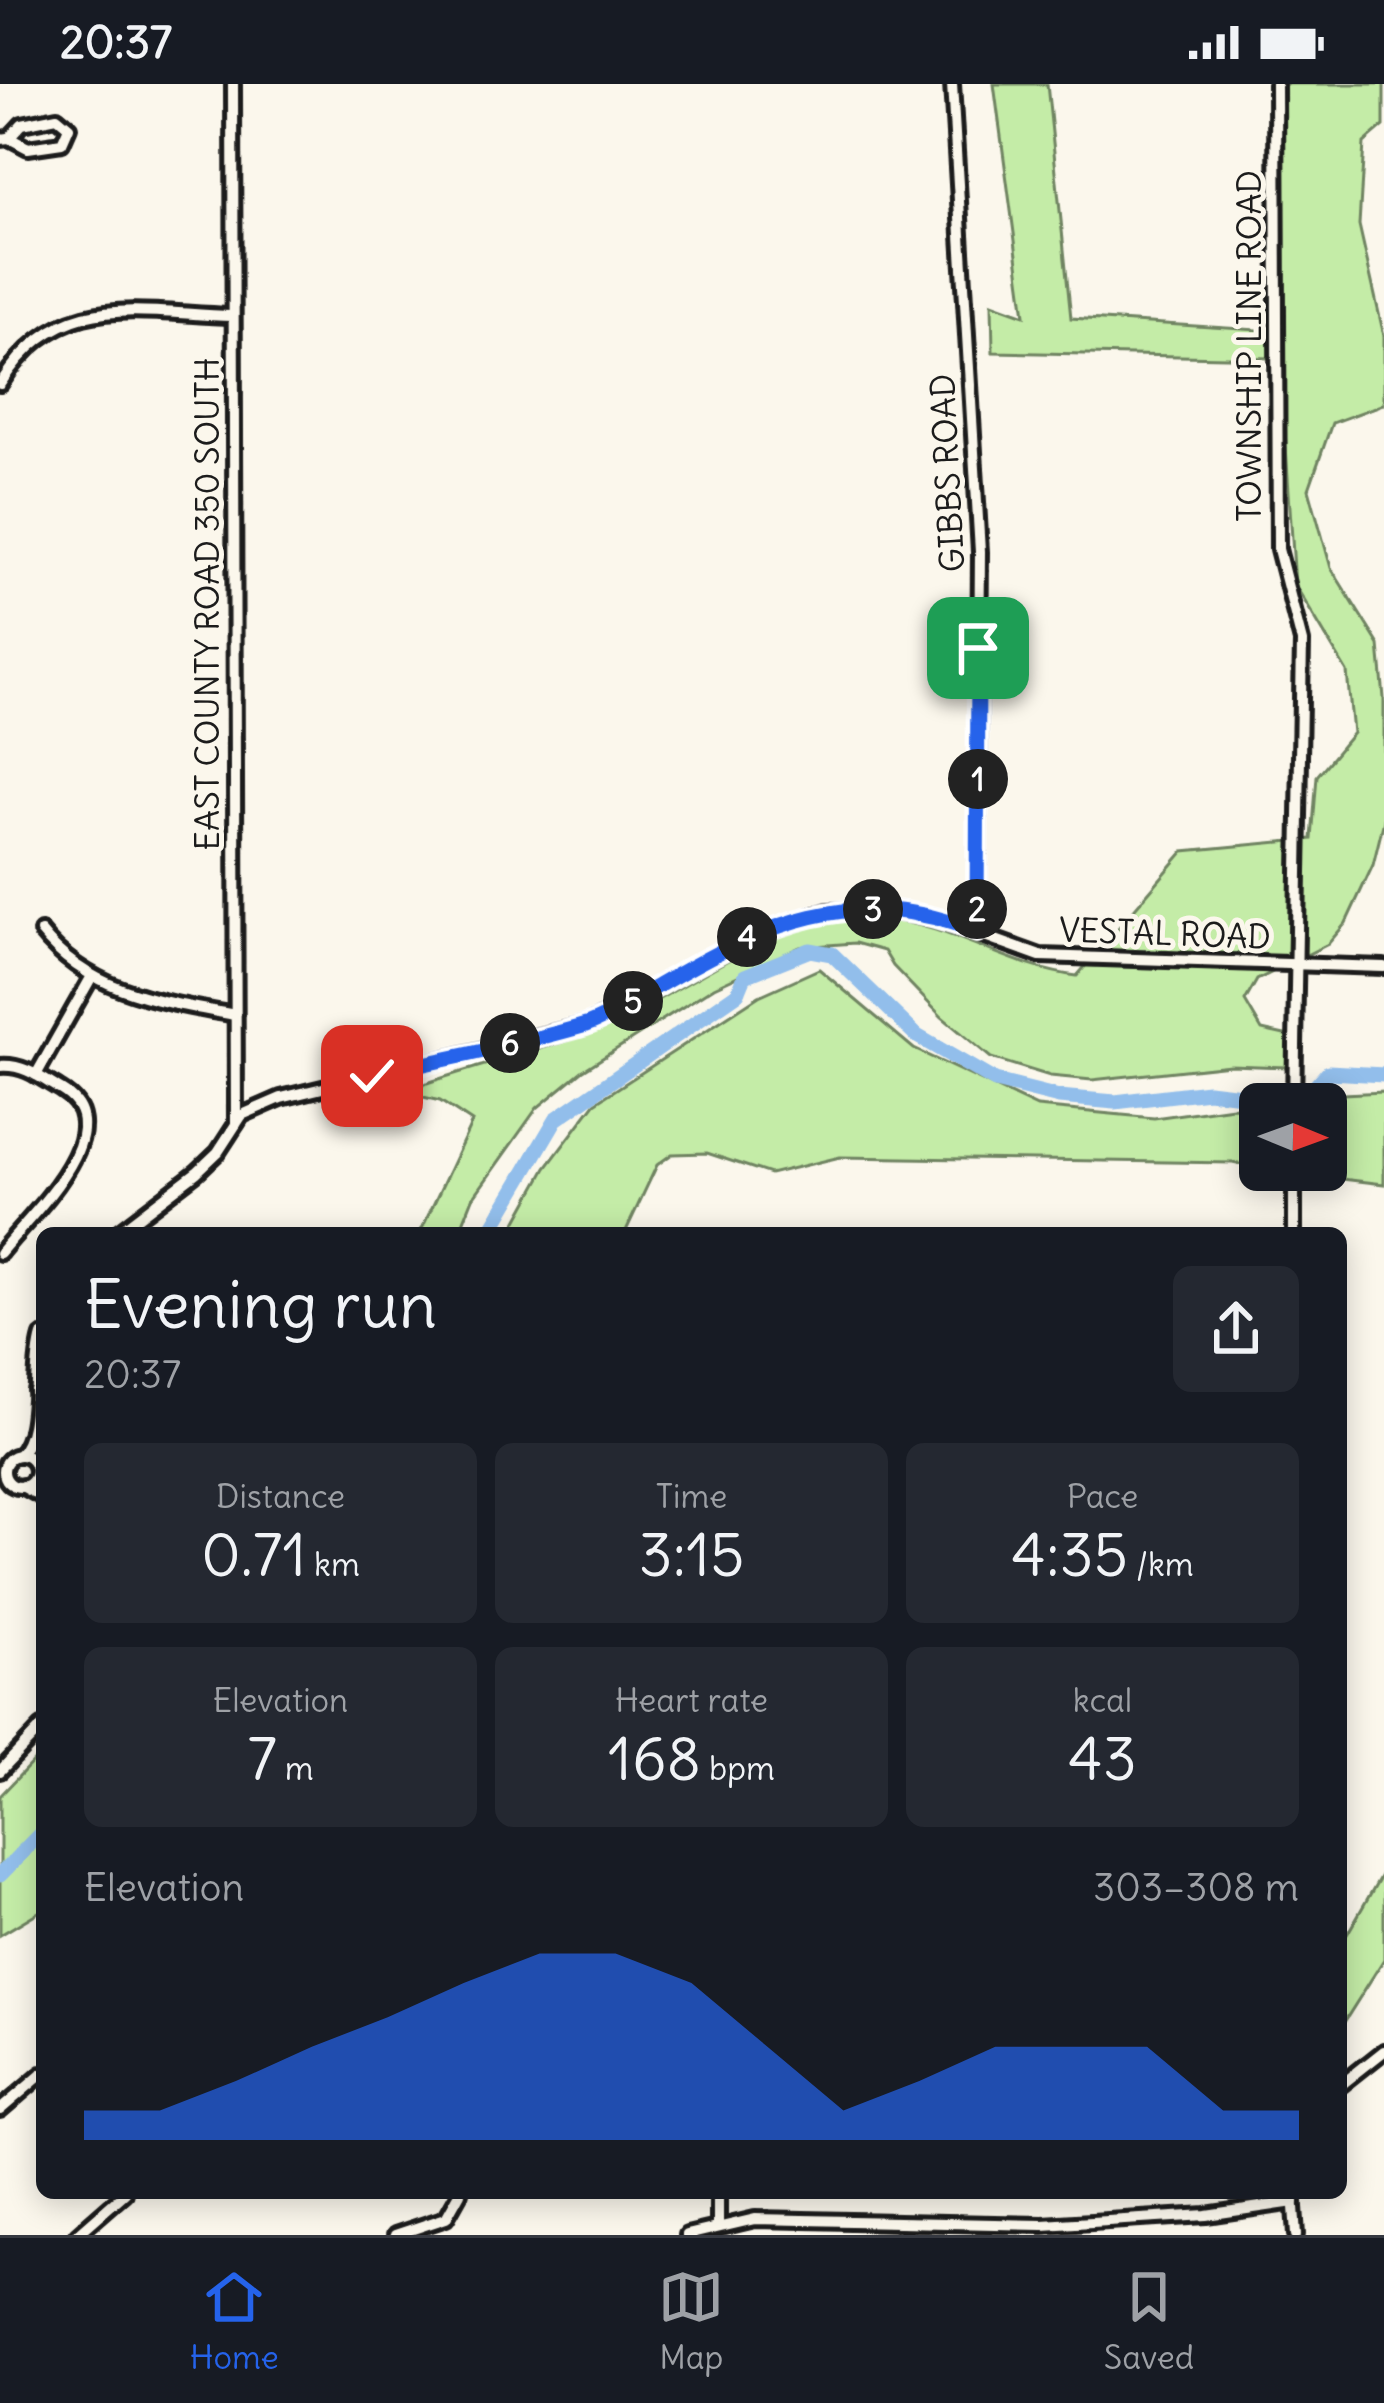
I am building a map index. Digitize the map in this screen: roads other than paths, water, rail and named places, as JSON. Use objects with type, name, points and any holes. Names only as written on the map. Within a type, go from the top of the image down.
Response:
[{"type":"street","name":"EAST COUNTY ROAD 350 SOUTH","points":[[233,84],[236,1124]]},
{"type":"street","name":"GIBBS ROAD","points":[[952,84],[980,552],[977,932]]},
{"type":"street","name":"TOWNSHIP LINE ROAD","points":[[1276,84],[1277,549],[1302,642],[1294,1083]]},
{"type":"street","points":[[57,117],[70,127],[62,143],[28,148],[5,139],[22,124],[57,117]]},
{"type":"street","points":[[0,384],[27,346],[73,317],[107,313],[232,316]]},
{"type":"street","name":"VESTAL ROAD","points":[[125,1227],[197,1172],[250,1110],[281,1098],[589,1024],[747,937],[800,916],[860,908],[893,910],[977,932],[1040,956],[1384,967]]},
{"type":"street","points":[[40,932],[54,950],[92,976],[138,998],[235,1015]]},
{"type":"street","points":[[36,1075],[92,976]]},
{"type":"street","points":[[0,1066],[19,1066],[36,1075],[78,1103],[85,1121],[85,1140],[0,1253]]},
{"type":"street","points":[[1294,1191],[1294,1227]]},
{"type":"street","points":[[11,1484],[2,1466],[20,1455],[34,1434],[36,1382]]},
{"type":"street","points":[[35,1390],[36,1394]]},
{"type":"street","points":[[20,1455],[36,1469]]},
{"type":"street","points":[[0,1772],[36,1733]]},
{"type":"street","points":[[1347,2080],[1384,2051]]},
{"type":"street","points":[[0,2110],[36,2079]]},
{"type":"street","points":[[77,2235],[118,2199]]},
{"type":"street","points":[[395,2235],[446,2218],[459,2199]]},
{"type":"street","points":[[718,2199],[718,2224]]},
{"type":"street","points":[[687,2235],[718,2224],[755,2219],[1084,2223],[1206,2216],[1284,2199]]},
{"type":"street","points":[[1293,2199],[1296,2235]]},
{"type":"waterway","points":[[493,1227],[556,1119],[738,993],[745,976],[810,950],[832,954],[917,1036],[995,1081],[1059,1097],[1115,1102],[1208,1091],[1275,1099],[1314,1088],[1328,1072],[1384,1075]]},
{"type":"waterway","points":[[0,1875],[36,1838]]}]
